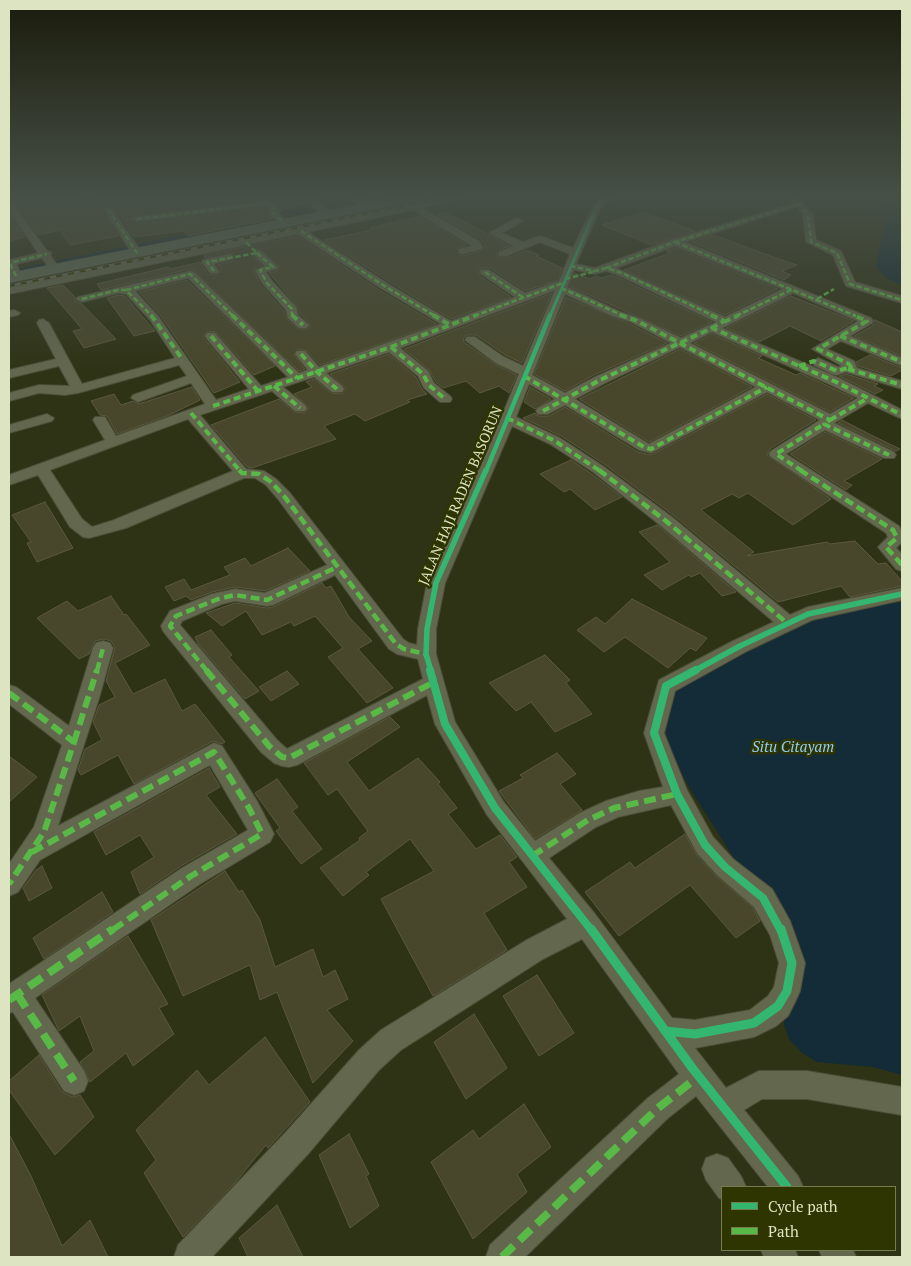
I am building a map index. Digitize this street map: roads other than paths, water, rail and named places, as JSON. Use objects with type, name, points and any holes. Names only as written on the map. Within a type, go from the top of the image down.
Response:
[{"type":"main road","points":[[12,270],[89,255]]},
{"type":"street","points":[[47,255],[51,261]]},
{"type":"street","points":[[9,290],[181,255]]},
{"type":"street","points":[[214,271],[207,262],[242,255]]},
{"type":"street","points":[[260,255],[273,267],[260,270],[266,283],[292,310],[292,316],[303,325]]},
{"type":"street","points":[[337,255],[450,325]]},
{"type":"street","points":[[555,255],[567,273],[617,314],[634,320],[767,387],[889,455]]},
{"type":"street","name":"JALAN HAJI RADEN BASORUN","points":[[575,255],[436,584],[426,629],[426,654],[432,683],[444,724],[495,808],[586,923],[696,1073],[786,1186]]},
{"type":"street","points":[[9,480],[191,413],[391,348],[524,298],[567,273],[601,270],[641,255]]},
{"type":"street","points":[[709,255],[817,299],[867,322],[818,350],[850,364],[851,367],[848,369]]},
{"type":"street","points":[[838,255],[850,284],[902,300]]},
{"type":"street","points":[[601,270],[722,319],[718,325]]},
{"type":"street","points":[[485,272],[524,298]]},
{"type":"street","points":[[82,299],[190,274],[297,378]]},
{"type":"street","points":[[543,411],[567,400],[600,380],[793,289]]},
{"type":"street","points":[[817,299],[834,289]]},
{"type":"street","points":[[126,290],[154,318],[213,406]]},
{"type":"street","points":[[43,322],[78,389]]},
{"type":"street","points":[[718,325],[902,415]]},
{"type":"street","points":[[211,336],[258,391]]},
{"type":"street","points":[[840,336],[902,362]]},
{"type":"street","points":[[471,340],[500,360],[644,448],[651,449],[767,387]]},
{"type":"street","points":[[391,348],[423,374],[429,385],[445,399]]},
{"type":"street","points":[[301,354],[317,372],[337,389]]},
{"type":"street","points":[[9,397],[39,390],[78,389],[183,360]]},
{"type":"street","points":[[9,374],[64,361]]},
{"type":"street","points":[[799,366],[814,361],[837,371],[848,369],[902,385]]},
{"type":"street","points":[[138,398],[194,378]]},
{"type":"street","points":[[274,386],[300,408]]},
{"type":"street","points":[[868,398],[776,454],[893,530],[897,538],[886,547],[902,565]]},
{"type":"street","points":[[191,413],[242,473]]},
{"type":"street","points":[[9,429],[47,418]]},
{"type":"street","points":[[507,418],[555,441],[598,468],[666,521],[787,623]]},
{"type":"street","points":[[100,420],[113,442]]},
{"type":"street","points":[[41,468],[76,523],[89,534],[120,524],[242,473],[259,474],[271,482],[284,496],[396,644],[404,649],[426,654]]},
{"type":"street","points":[[338,567],[267,600],[236,595],[218,599],[176,616],[170,626],[269,746],[282,757],[289,758],[303,752],[432,683]]},
{"type":"street","points":[[668,1035],[695,1034],[754,1023],[778,1006],[787,991],[792,963],[781,930],[763,898],[725,867],[705,845],[677,794],[654,733],[666,686],[740,646],[808,614],[902,594]]},
{"type":"street","points":[[9,884],[44,832],[90,695],[103,648]]},
{"type":"street","points":[[10,694],[74,742]]},
{"type":"street","points":[[32,852],[214,752],[249,808],[262,834],[191,876],[13,997],[74,1081]]},
{"type":"street","points":[[532,856],[588,820],[614,808],[677,794]]},
{"type":"street","points":[[191,1257],[297,1143],[368,1060],[391,1040],[534,950],[586,923]]},
{"type":"street","points":[[502,1257],[696,1073]]},
{"type":"street","points":[[722,1106],[759,1085],[807,1085],[902,1101]]},
{"type":"water","points":[[878,255],[902,255],[902,286],[884,276],[876,267]]},
{"type":"water","name":"Situ Citayam","points":[[902,602],[902,1075],[873,1067],[817,1062],[802,1053],[789,1039],[784,1025],[784,1011],[795,972],[739,866],[687,784],[667,742],[665,720],[670,696],[677,688],[799,623],[877,605]]},
{"type":"waterway","points":[[9,272],[92,255]]},
{"type":"railway","points":[[9,286],[162,255]]}]
